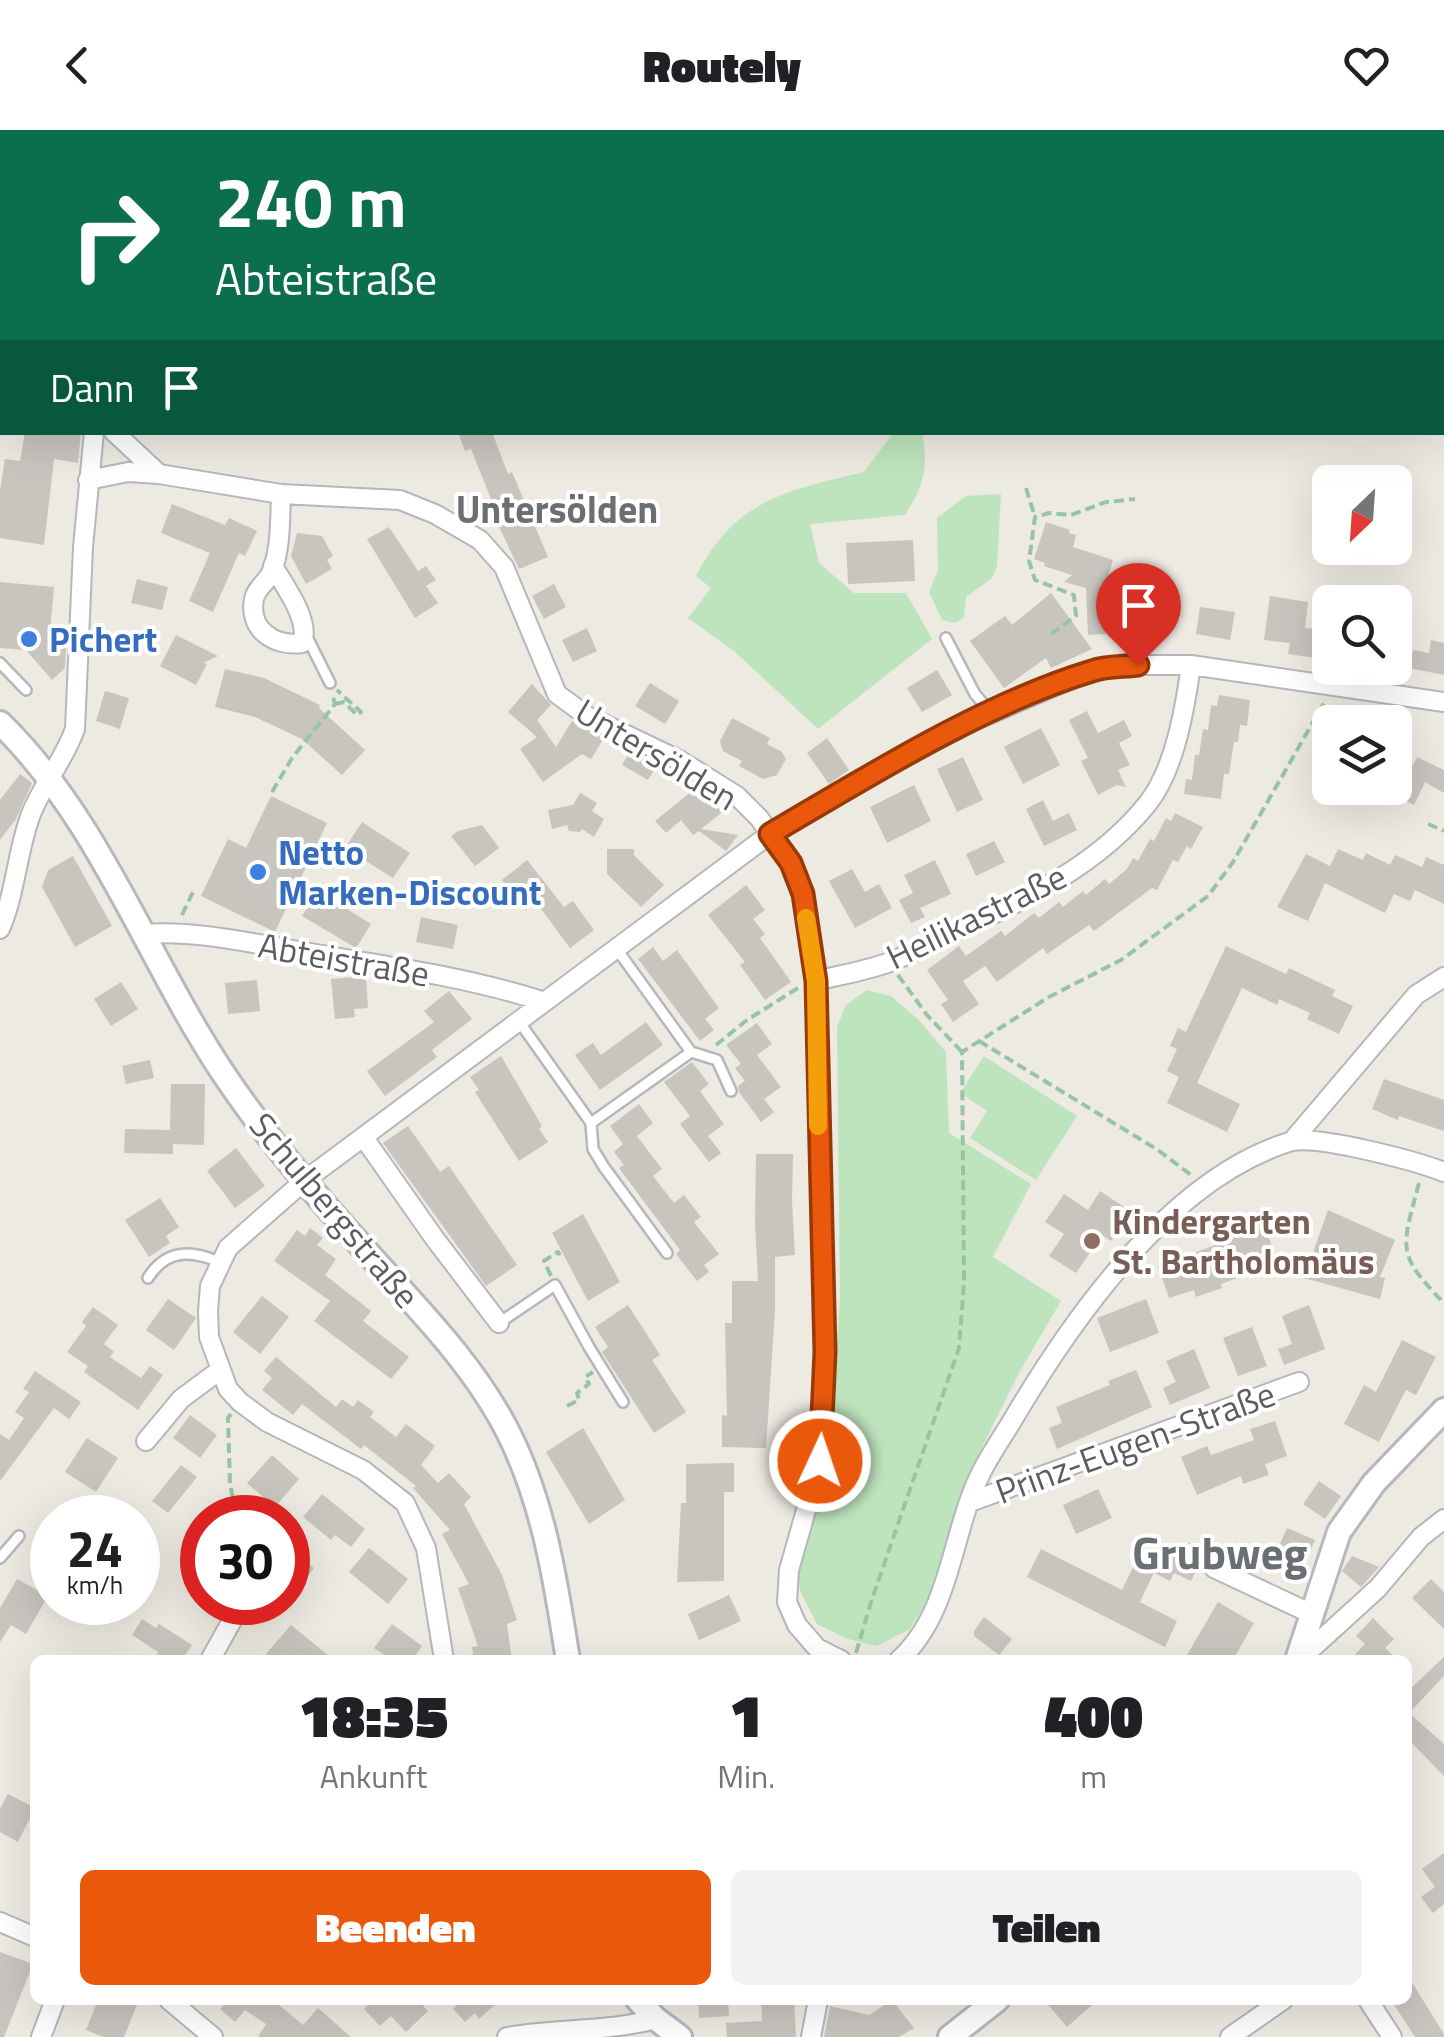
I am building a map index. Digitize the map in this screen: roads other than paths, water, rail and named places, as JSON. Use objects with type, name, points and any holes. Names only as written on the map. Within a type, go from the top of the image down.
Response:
[{"type":"street","points":[[0,929],[12,902],[30,816],[66,754],[74,729],[94,435]]},
{"type":"street","points":[[117,435],[159,474]]},
{"type":"street","name":"Untersölden","points":[[88,480],[128,472],[159,474],[281,494],[400,500],[435,514],[480,540],[504,568],[556,694],[587,716],[705,774],[737,796],[770,834]]},
{"type":"street","points":[[272,566],[305,635],[302,643],[272,642],[260,628],[254,612],[254,595],[272,566],[281,494]]},
{"type":"street","points":[[443,1655],[426,1548],[405,1503],[364,1470],[293,1438],[240,1402],[228,1389],[210,1336],[208,1312],[210,1286],[228,1248],[304,1181],[770,834],[894,762],[991,713],[1096,669],[1191,665],[1444,702]]},
{"type":"street","name":"Heilikastraße","points":[[816,981],[889,963],[1062,879],[1149,802],[1174,744],[1191,665]]},
{"type":"street","name":"Schulbergstraße","points":[[0,723],[49,779],[76,818],[222,1071],[304,1181],[460,1359],[508,1433],[540,1511],[567,1655]]},
{"type":"street","points":[[770,834],[791,863],[803,894],[816,981],[825,1352],[820,1461],[789,1570],[787,1602],[797,1626],[817,1648],[831,1655]]},
{"type":"street","name":"Abteistraße","points":[[143,934],[191,933],[320,954],[486,984],[542,1001]]},
{"type":"street","points":[[1292,1141],[1416,995],[1444,977]]},
{"type":"street","name":"Schulbergstraße","points":[[364,1138],[500,1324]]},
{"type":"street","points":[[1292,1141],[1366,1150],[1444,1172]]},
{"type":"street","name":"Prinz-Eugen-Straße","points":[[904,1655],[931,1618],[979,1476],[1030,1391],[1095,1296],[1159,1226],[1227,1171],[1292,1141]]},
{"type":"street","points":[[146,1442],[181,1399],[220,1370]]},
{"type":"street","name":"Prinz-Eugen-Straße","points":[[970,1502],[1299,1382]]},
{"type":"street","points":[[1300,1655],[1340,1532],[1374,1483],[1444,1410]]},
{"type":"street","points":[[1304,1655],[1378,1588],[1420,1537],[1444,1519]]},
{"type":"street","points":[[1214,1568],[1312,1614]]},
{"type":"street","points":[[213,1655],[230,1625]]},
{"type":"street","points":[[0,1922],[30,1936]]},
{"type":"street","points":[[41,2037],[53,2005]]},
{"type":"street","points":[[175,2005],[214,2037]]},
{"type":"street","points":[[643,2005],[680,2037]]},
{"type":"street","points":[[811,2037],[817,2005]]},
{"type":"street","points":[[958,2035],[991,2005]]},
{"type":"street","points":[[1230,2037],[1277,2005]]},
{"type":"street","points":[[1371,2005],[1392,2037]]},
{"type":"street","points":[[507,2037],[560,2029],[612,2028],[656,2019]]},
{"type":"lane","points":[[305,635],[330,683]]},
{"type":"lane","points":[[946,638],[975,694],[991,713]]},
{"type":"lane","points":[[0,664],[26,690]]},
{"type":"lane","points":[[616,948],[691,1052]]},
{"type":"lane","points":[[518,1020],[592,1122],[593,1149],[667,1254]]},
{"type":"lane","points":[[592,1122],[691,1052],[717,1060],[731,1091]]},
{"type":"lane","points":[[148,1278],[156,1266],[176,1254],[199,1254],[219,1262]]},
{"type":"lane","name":"Schulbergstraße","points":[[500,1324],[555,1284],[623,1402]]},
{"type":"lane","points":[[0,1558],[19,1536]]},
{"type":"place","name":"Pichert","points":[[29,639]]},
{"type":"place","name":"Netto Marken-Discount","points":[[258,872]]},
{"type":"place","name":"Kindergarten St. Bartholomäus","points":[[1092,1241]]},
{"type":"district","name":"Untersölden","points":[[557,509]]},
{"type":"district","name":"Grubweg","points":[[1220,1552]]}]
